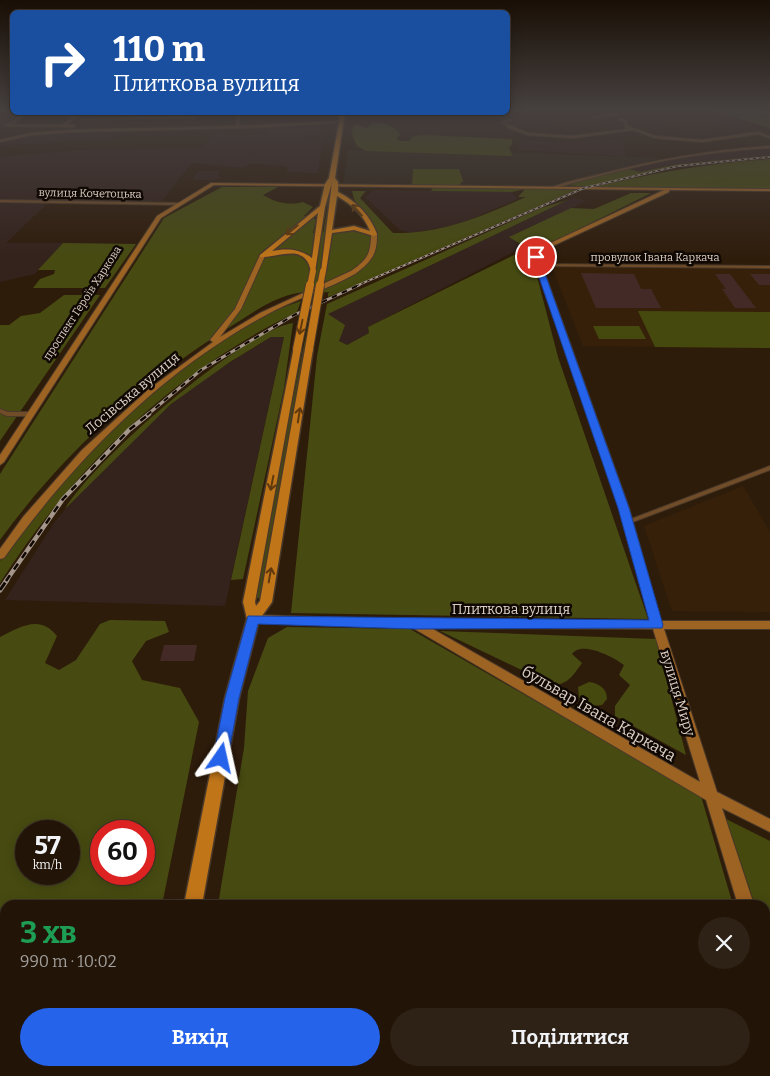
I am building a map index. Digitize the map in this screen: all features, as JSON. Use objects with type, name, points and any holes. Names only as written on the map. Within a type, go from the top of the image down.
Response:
[{"type":"main road","points":[[194,900],[232,698],[253,620],[266,602],[329,232],[335,189],[332,178],[335,160]]},
{"type":"main road","points":[[253,620],[249,602],[313,268],[323,206],[327,186],[332,178]]},
{"type":"main road","points":[[335,189],[355,207],[374,234]]},
{"type":"main road","points":[[262,256],[323,206]]},
{"type":"main road","points":[[329,232],[349,228],[364,229],[374,234]]},
{"type":"main road","points":[[262,256],[292,252],[305,255],[313,268]]},
{"type":"street","points":[[555,188],[658,160]]},
{"type":"street","name":"проспект Героїв Харкова","points":[[0,462],[159,217],[213,184],[327,186]]},
{"type":"street","points":[[327,186],[335,189],[555,188],[770,190]]},
{"type":"street","points":[[540,266],[536,257],[544,248],[672,189]]},
{"type":"street","name":"вулиця Кочетоцька","points":[[0,201],[180,204]]},
{"type":"street","points":[[209,346],[264,313],[360,268],[371,256],[374,234]]},
{"type":"street","points":[[209,346],[238,309],[262,256]]},
{"type":"street","name":"провулок Івана Каркача","points":[[540,266],[770,267]]},
{"type":"street","name":"вулиця Миру","points":[[540,266],[628,522],[657,625],[744,900]]},
{"type":"street","name":"Лосівська вулиця","points":[[0,556],[58,479],[108,428],[209,346]]},
{"type":"street","points":[[0,411],[7,414],[31,414]]},
{"type":"street","points":[[628,522],[770,468]]},
{"type":"street","name":"Плиткова вулиця","points":[[253,620],[415,624],[770,625]]},
{"type":"street","name":"бульвар Івана Каркача","points":[[415,624],[451,647],[710,795],[770,826]]},
{"type":"shaded area","points":[[0,160],[320,160],[318,173],[286,172],[288,169],[285,166],[251,163],[243,168],[192,163],[162,201],[65,201],[66,198],[53,198],[6,243],[63,243],[35,274],[0,282]]},
{"type":"shaded area","points":[[346,160],[653,160],[554,186],[343,184]]},
{"type":"shaded area","points":[[670,160],[719,160],[673,165],[640,172],[628,169]]},
{"type":"shaded area","points":[[198,171],[220,171],[217,175],[220,178],[214,180],[195,180],[193,178]]},
{"type":"shaded area","points":[[374,190],[512,192],[517,199],[460,224],[412,233],[400,230],[365,197]]},
{"type":"shaded area","points":[[573,198],[587,201],[510,237],[523,247],[368,327],[369,333],[347,345],[339,341],[327,314]]},
{"type":"shaded area","points":[[552,267],[770,269],[770,348],[583,346]]},
{"type":"shaded area","points":[[271,337],[284,337],[225,606],[5,600],[55,521],[106,464],[190,387]]},
{"type":"shaded area","points":[[743,486],[770,532],[770,612],[672,611],[644,526]]},
{"type":"green space","points":[[725,160],[676,166],[586,187],[568,185],[646,163],[629,169],[640,172],[673,165]]},
{"type":"green space","points":[[770,160],[770,188],[593,187],[681,169],[725,163]]},
{"type":"green space","points":[[770,163],[770,172],[741,174],[701,183],[707,185],[770,186],[770,188],[643,187],[638,182],[642,180],[640,178],[694,168]]},
{"type":"green space","points":[[413,169],[459,169],[463,181],[458,186],[412,186]]},
{"type":"green space","points":[[222,187],[278,187],[263,195],[282,203],[303,202],[313,207],[304,216],[316,219],[313,233],[354,230],[378,236],[354,199],[352,191],[366,191],[360,198],[393,233],[411,233],[445,227],[477,217],[526,197],[518,197],[525,189],[512,192],[431,191],[433,188],[556,189],[562,190],[562,193],[331,292],[293,294],[268,303],[165,372],[104,423],[49,479],[0,540],[0,474],[164,218]]},
{"type":"green space","points":[[556,189],[578,189],[328,297],[328,293]]},
{"type":"green space","points":[[330,191],[332,191],[260,598],[256,598],[310,314]]},
{"type":"green space","points":[[631,193],[651,193],[533,252],[509,237],[571,208],[594,209]]},
{"type":"green space","points":[[568,200],[328,314],[345,325],[339,341],[347,345],[369,333],[368,327],[514,255],[533,261],[558,357],[648,619],[291,613],[317,356],[327,304],[541,208]]},
{"type":"green space","points":[[63,243],[136,244],[105,288],[33,288],[40,279],[54,274],[55,270],[38,270]]},
{"type":"green space","points":[[64,295],[100,295],[0,441],[0,325],[9,325],[21,316],[40,313]]},
{"type":"green space","points":[[301,301],[297,312],[252,336],[209,363],[129,427],[93,463],[60,501],[0,583],[0,561],[67,470],[147,397],[199,355],[264,314]]},
{"type":"green space","points":[[638,311],[770,312],[770,348],[655,347]]},
{"type":"green space","points":[[293,323],[284,388],[243,579],[231,580],[284,337],[271,337],[230,362],[171,404],[65,509],[80,488],[104,462],[135,432],[205,373],[270,331]]},
{"type":"green space","points":[[593,326],[639,326],[646,339],[599,339]]},
{"type":"green space","points":[[110,620],[165,621],[169,632],[146,641],[132,661],[142,680],[180,688],[199,722],[163,900],[0,900],[0,637],[22,626],[30,624],[44,625],[57,636],[45,663],[59,670],[76,660],[100,624]]},
{"type":"green space","points":[[287,627],[410,629],[701,796],[732,900],[219,900],[244,748],[248,691],[268,638]]},
{"type":"green space","points":[[440,631],[656,639],[686,755],[615,716],[615,706],[630,685],[619,675],[624,665],[613,658],[590,649],[576,650],[572,654],[582,663],[567,681],[553,685]]},
{"type":"green space","points":[[589,682],[599,685],[604,689],[607,699],[602,705],[592,706],[579,698],[578,687]]},
{"type":"green space","points":[[726,819],[770,841],[770,900],[753,900]]},
{"type":"building","points":[[581,273],[634,274],[641,289],[651,289],[661,308],[596,308]]},
{"type":"building","points":[[715,274],[730,274],[756,308],[735,308],[722,289],[726,289]]},
{"type":"building","points":[[750,274],[770,274],[770,285],[759,285]]},
{"type":"building","points":[[164,645],[197,645],[194,661],[160,661]]},
{"type":"railway","points":[[356,286],[584,188],[678,166],[737,160]]},
{"type":"railway","points":[[147,415],[201,370],[294,315],[359,285]]},
{"type":"railway","points":[[6,581],[63,499],[129,430],[149,414]]},
{"type":"railway","points":[[0,590],[7,580]]},
{"type":"route","points":[[221,758],[232,698],[253,620],[415,624],[657,625],[624,508],[536,257]]}]
